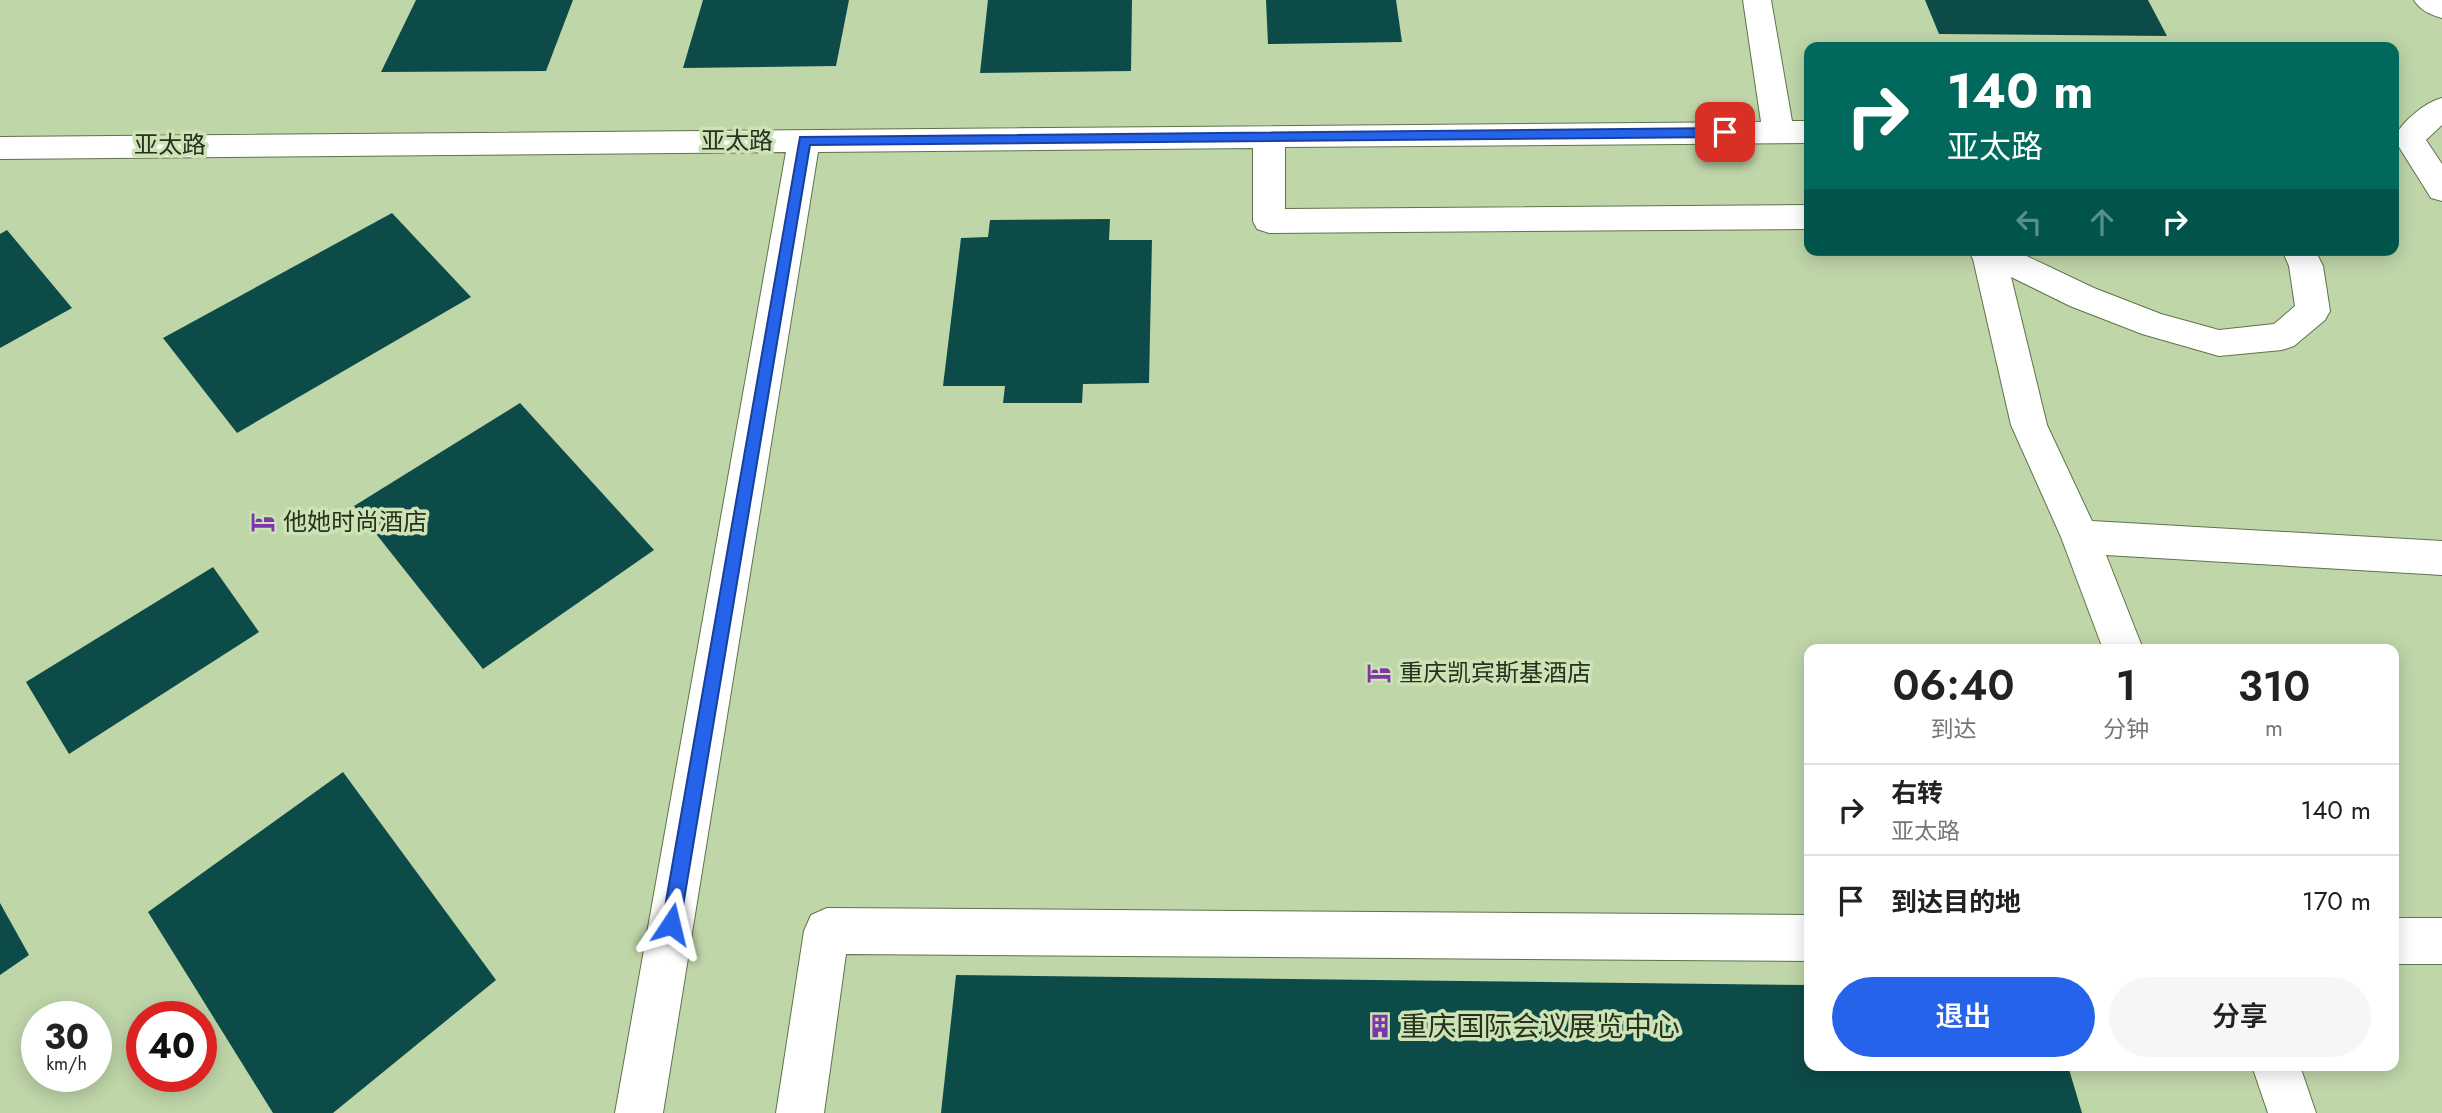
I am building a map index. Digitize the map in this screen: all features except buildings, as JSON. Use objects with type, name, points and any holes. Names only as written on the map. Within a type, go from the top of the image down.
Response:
[{"type":"street","points":[[1757,0],[1778,132]]},
{"type":"street","points":[[2428,0],[2442,9]]},
{"type":"street","points":[[2402,137],[2442,108]]},
{"type":"street","name":"亚太路","points":[[0,148],[1804,132]]},
{"type":"street","points":[[1269,135],[1269,221],[1804,217]]},
{"type":"street","points":[[2402,137],[2442,152]]},
{"type":"street","points":[[2402,137],[2442,191]]},
{"type":"street","points":[[639,1113],[804,141]]},
{"type":"street","points":[[1987,256],[2029,425],[2080,537],[2121,644]]},
{"type":"street","points":[[1997,256],[2094,301],[2154,325],[2219,343],[2282,337],[2313,310],[2306,265],[2301,256]]},
{"type":"street","points":[[2080,537],[2442,558]]},
{"type":"street","points":[[800,1113],[827,932],[1804,938]]},
{"type":"street","points":[[2399,941],[2442,941]]},
{"type":"street","points":[[2278,1071],[2292,1113]]},
{"type":"place","name":"他她时尚酒店","points":[[263,522]]},
{"type":"place","name":"重庆凯宾斯基酒店","points":[[1379,673]]},
{"type":"place","name":"重庆国际会议展览中心","points":[[1380,1026]]},
{"type":"route","points":[[671,924],[804,141],[1725,132]]}]
